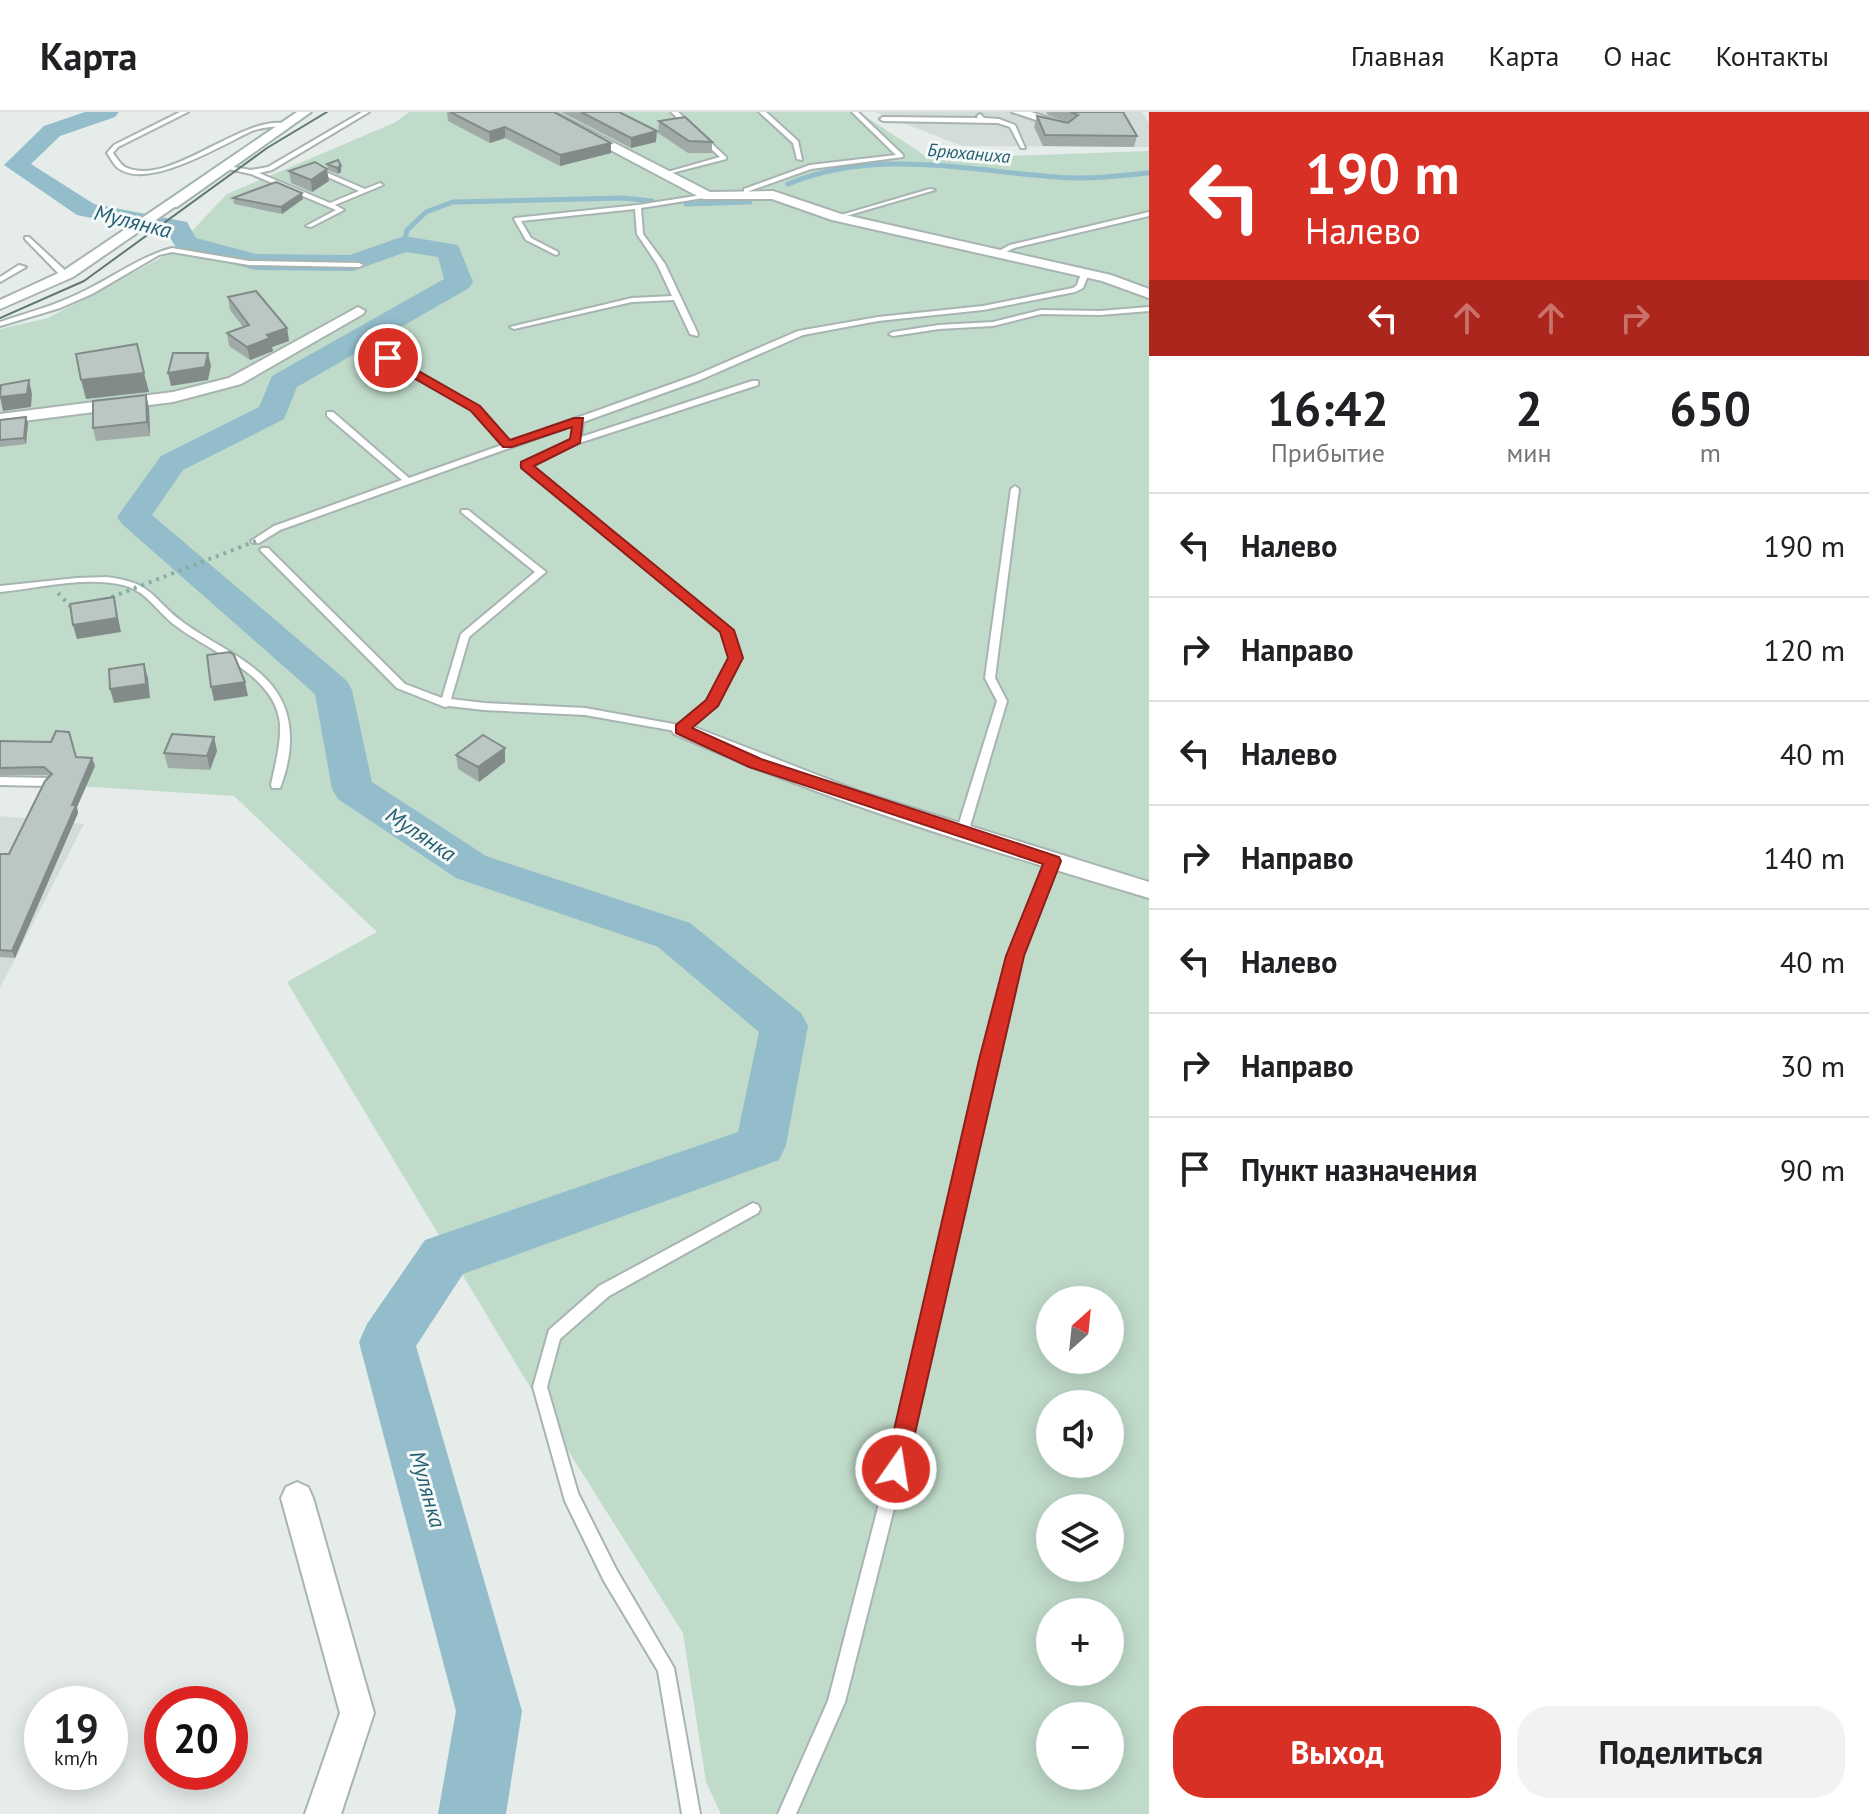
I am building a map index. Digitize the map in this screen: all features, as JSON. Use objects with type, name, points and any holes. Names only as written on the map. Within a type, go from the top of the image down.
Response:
[{"type":"street","points":[[0,305],[66,276],[305,112]]},
{"type":"street","points":[[545,112],[708,196],[773,195],[837,217],[1085,273],[1149,294]]},
{"type":"street","points":[[1018,112],[1067,127]]},
{"type":"street","points":[[0,419],[173,397],[235,381],[358,311]]},
{"type":"street","points":[[681,729],[755,763],[962,833],[1149,890]]},
{"type":"street","points":[[297,1498],[357,1713],[323,1814]]},
{"type":"lane","points":[[185,112],[116,146],[110,153],[112,160],[120,167],[161,171],[256,128],[285,124]]},
{"type":"lane","points":[[251,172],[270,169],[366,112]]},
{"type":"lane","points":[[666,174],[724,158],[674,112]]},
{"type":"lane","points":[[762,112],[796,142],[800,159]]},
{"type":"lane","points":[[746,194],[746,190],[810,167],[901,156],[855,112]]},
{"type":"lane","points":[[974,112],[982,120]]},
{"type":"lane","points":[[883,119],[999,121],[1013,126],[1023,147]]},
{"type":"lane","points":[[222,167],[251,172],[330,205],[340,213],[309,226]]},
{"type":"lane","points":[[321,172],[364,191]]},
{"type":"lane","points":[[330,205],[380,185]]},
{"type":"lane","points":[[837,217],[932,190]]},
{"type":"lane","points":[[556,253],[528,239],[517,219],[638,207],[708,196]]},
{"type":"lane","points":[[638,207],[640,234],[661,264],[694,334]]},
{"type":"lane","points":[[999,253],[1012,246],[1149,214]]},
{"type":"lane","points":[[27,238],[66,276]]},
{"type":"lane","points":[[0,324],[57,306],[157,254],[172,250],[249,263],[359,265]]},
{"type":"lane","points":[[0,280],[22,267]]},
{"type":"lane","points":[[256,541],[277,528],[697,378],[801,333],[878,319],[983,308],[1075,290],[1085,273]]},
{"type":"lane","points":[[514,327],[632,300],[678,298]]},
{"type":"lane","points":[[893,334],[993,324],[1041,312],[1149,309]]},
{"type":"lane","points":[[388,358],[476,409],[507,445]]},
{"type":"lane","points":[[265,550],[401,686],[422,697],[445,704],[573,710],[681,729],[712,703],[736,658],[726,630],[525,465],[576,441],[755,383]]},
{"type":"lane","points":[[330,414],[408,481]]},
{"type":"lane","points":[[576,441],[579,420]]},
{"type":"lane","points":[[962,833],[1002,701],[990,678],[1015,489]]},
{"type":"lane","points":[[445,704],[464,636],[541,572],[465,512]]},
{"type":"lane","points":[[0,589],[93,581],[121,582],[145,589],[176,622],[244,663],[267,681],[279,699],[286,753],[276,785]]},
{"type":"lane","points":[[0,781],[47,782]]},
{"type":"lane","points":[[787,1814],[836,1702],[896,1469],[1015,956],[1053,861]]},
{"type":"lane","points":[[691,1814],[666,1668],[610,1575],[571,1495],[540,1387],[554,1335],[604,1291],[753,1209]]},
{"type":"path","points":[[103,600],[256,541]]},
{"type":"path","points":[[58,593],[76,611]]},
{"type":"shaded area","points":[[875,112],[1142,112],[1149,123],[1149,147],[962,146]]},
{"type":"shaded area","points":[[0,816],[84,824],[0,988]]},
{"type":"green space","points":[[409,112],[859,112],[930,159],[1149,151],[1149,1814],[721,1814],[706,1782],[683,1633],[569,1452],[287,982],[377,932],[234,796],[0,781],[0,329],[48,318],[172,252],[227,194],[396,122]]},
{"type":"building","points":[[450,112],[554,112],[611,143],[560,155],[505,127],[489,132]]},
{"type":"building","points":[[581,112],[619,112],[657,131],[631,138]]},
{"type":"building","points":[[1070,112],[1123,112],[1137,136],[1045,135],[1037,116],[1068,123],[1078,115]]},
{"type":"building","points":[[685,117],[712,142],[689,141],[659,121]]},
{"type":"building","points":[[338,160],[341,166],[337,168],[327,164]]},
{"type":"building","points":[[315,162],[327,169],[311,180],[289,171]]},
{"type":"building","points":[[276,182],[302,193],[281,207],[233,198]]},
{"type":"building","points":[[256,291],[287,328],[247,347],[227,333],[249,325],[228,297]]},
{"type":"building","points":[[137,344],[144,373],[81,380],[76,354]]},
{"type":"building","points":[[173,353],[208,353],[205,367],[168,373]]},
{"type":"building","points":[[29,380],[27,394],[0,397],[1,385]]},
{"type":"building","points":[[146,395],[147,422],[93,428],[93,401]]},
{"type":"building","points":[[26,417],[24,438],[0,440],[0,420]]},
{"type":"building","points":[[114,597],[117,618],[73,625],[70,604]]},
{"type":"building","points":[[230,652],[245,682],[211,687],[207,655]]},
{"type":"building","points":[[144,664],[146,684],[110,689],[109,669]]},
{"type":"building","points":[[56,731],[69,732],[76,757],[92,758],[72,805],[76,805],[12,951],[0,950],[0,854],[9,854],[45,781],[52,774],[44,767],[0,768],[0,741],[51,742]]},
{"type":"building","points":[[172,734],[214,737],[207,756],[164,753]]},
{"type":"building","points":[[483,735],[505,748],[478,767],[456,755]]},
{"type":"waterway","name":"Мулянка","points":[[107,112],[52,131],[16,165],[86,210],[178,228],[186,243],[255,262],[353,263],[404,244],[449,251],[459,282],[283,382],[273,412],[172,463],[134,517],[333,690],[353,789],[471,867],[674,935],[784,1026],[761,1145],[444,1257],[387,1342],[489,1711],[472,1814]]},
{"type":"waterway","name":"Брюханиха","points":[[788,184],[823,172],[894,164],[1075,178],[1149,173]]},
{"type":"waterway","name":"Брюханиха","points":[[404,244],[407,230],[426,212],[453,202],[623,198],[652,201]]},
{"type":"waterway","name":"Брюханиха","points":[[686,204],[750,202]]},
{"type":"tram line","points":[[0,318],[84,281],[267,148],[327,112]]},
{"type":"route","points":[[388,358],[476,409],[507,445],[579,420],[576,441],[525,465],[726,630],[736,658],[712,703],[681,729],[755,763],[1053,861],[1015,956],[896,1469]]}]
